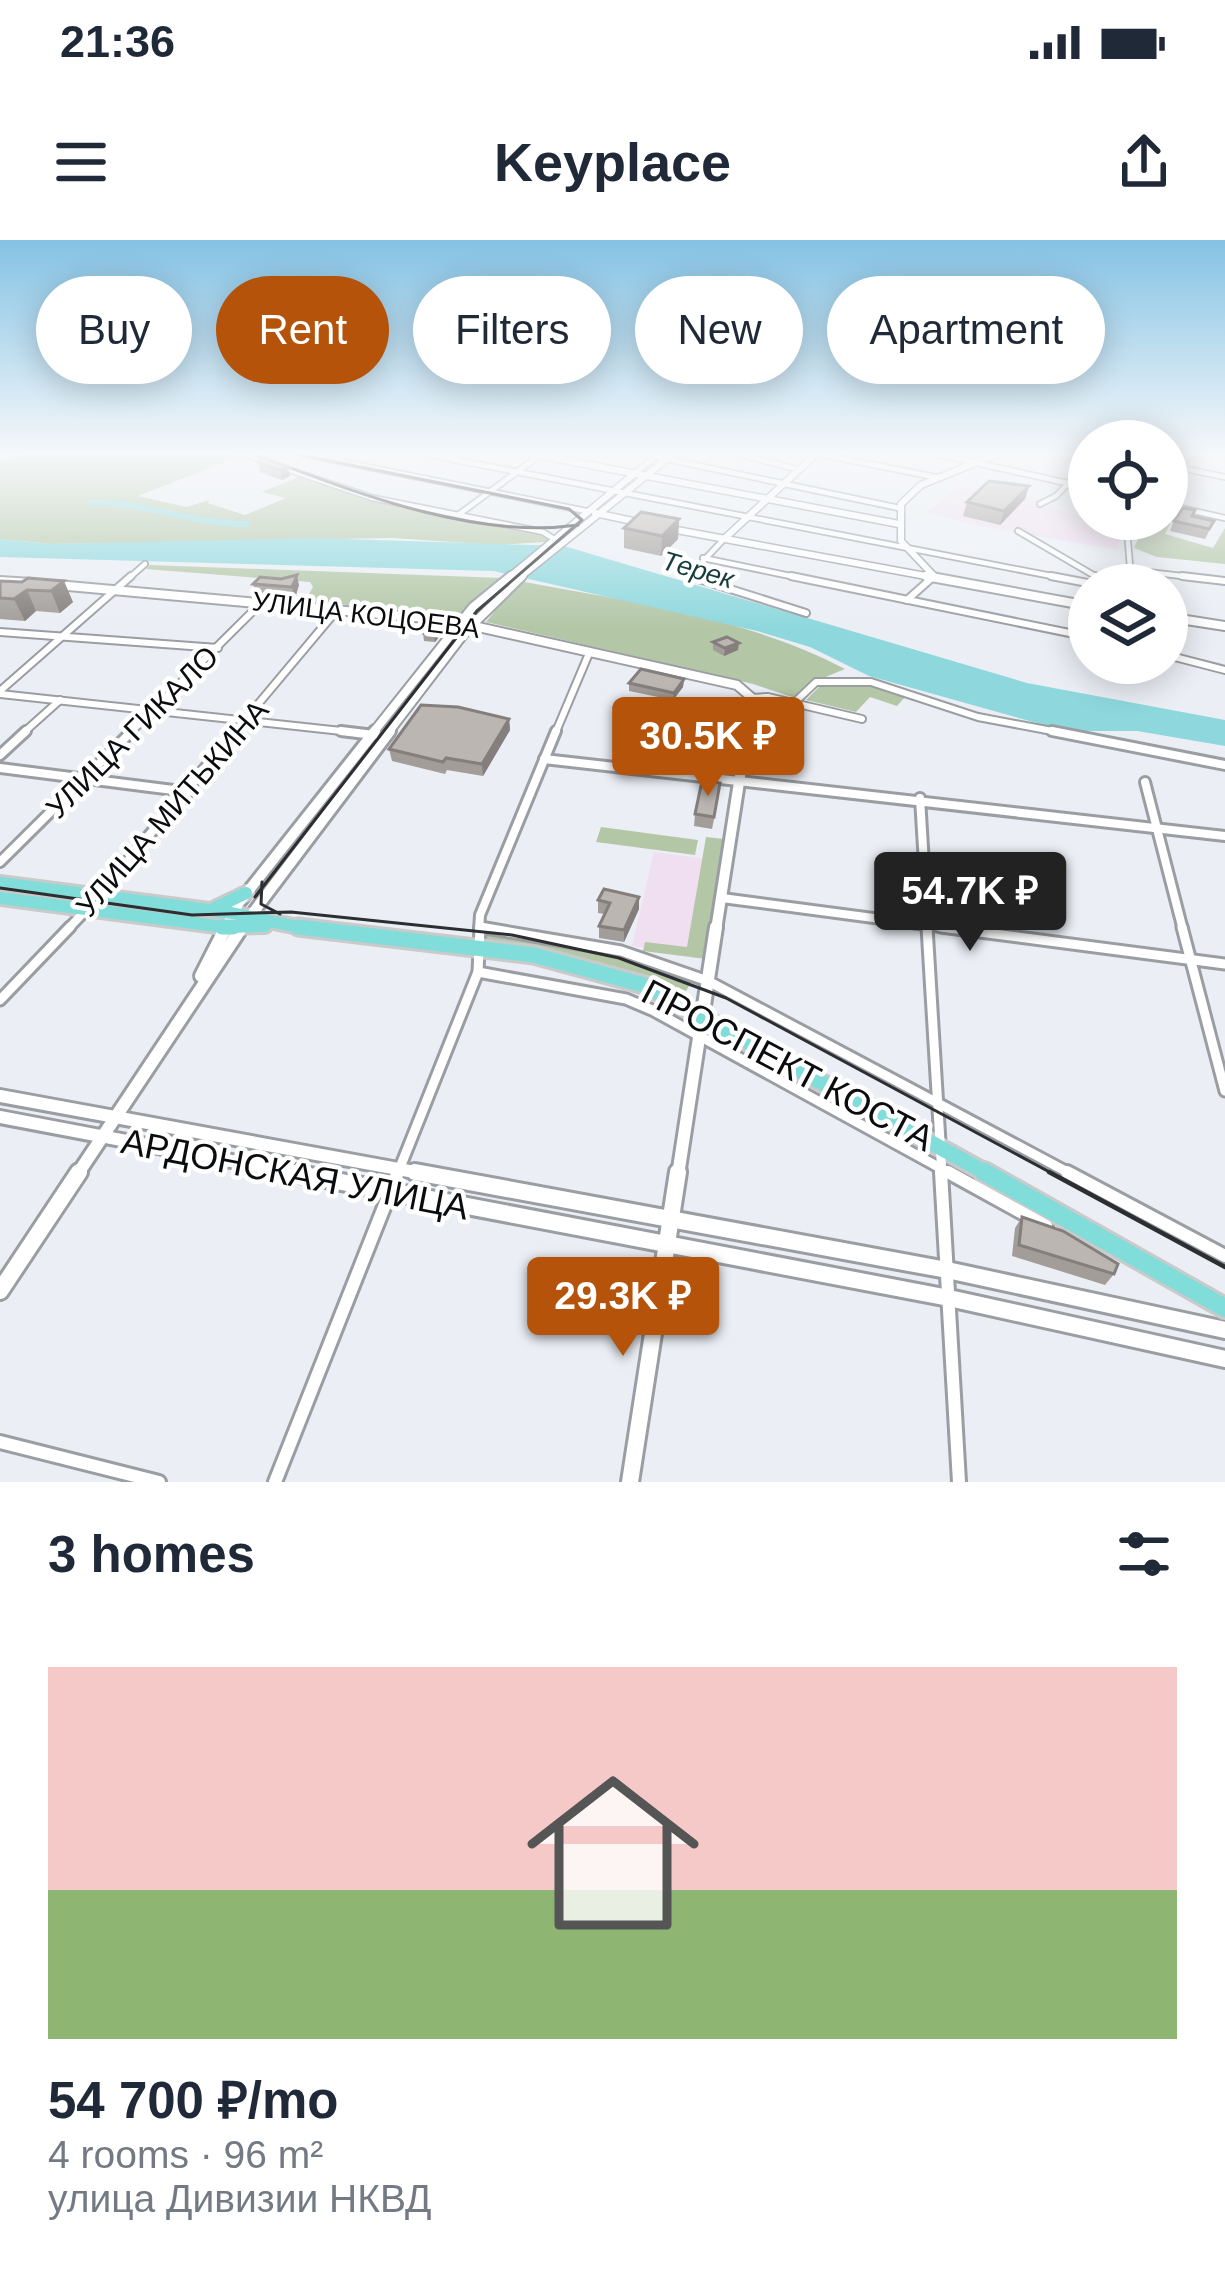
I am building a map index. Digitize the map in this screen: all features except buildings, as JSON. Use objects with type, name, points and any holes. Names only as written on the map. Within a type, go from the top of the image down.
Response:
[{"type":"main road","points":[[0,1292],[190,1001],[379,736],[506,578],[585,512]]},
{"type":"main road","points":[[590,512],[1068,602]]},
{"type":"main road","points":[[466,624],[517,580],[554,538],[601,512]]},
{"type":"main road","points":[[724,539],[754,512]]},
{"type":"main road","points":[[833,512],[899,524]]},
{"type":"main road","points":[[899,512],[901,541],[934,576]]},
{"type":"main road","name":"УЛИЦА КОЦОЕВА","points":[[0,581],[466,624],[737,685],[752,698]]},
{"type":"main road","points":[[1188,620],[1225,626]]},
{"type":"main road","points":[[630,1482],[752,698]]},
{"type":"main road","points":[[190,1001],[246,893],[379,736]]},
{"type":"main road","name":"ПРОСПЕКТ КОСТА","points":[[0,883],[232,913],[245,922]]},
{"type":"main road","points":[[207,910],[246,893]]},
{"type":"main road","name":"ПРОСПЕКТ КОСТА","points":[[0,898],[224,928],[245,922],[480,947],[573,963],[644,985],[1225,1303]]},
{"type":"main road","name":"АРДОНСКАЯ УЛИЦА","points":[[0,1096],[947,1270],[1225,1330]]},
{"type":"main road","name":"АРДОНСКАЯ УЛИЦА","points":[[0,1117],[949,1298],[1225,1359]]},
{"type":"street","points":[[438,512],[554,538]]},
{"type":"street","points":[[457,516],[462,512]]},
{"type":"street","points":[[723,512],[1068,579]]},
{"type":"street","points":[[1018,530],[1075,564]]},
{"type":"street","points":[[724,539],[688,578],[806,613]]},
{"type":"street","points":[[703,558],[1068,633]]},
{"type":"street","points":[[0,693],[145,564]]},
{"type":"street","points":[[906,601],[934,576]]},
{"type":"street","points":[[1188,576],[1225,580]]},
{"type":"street","name":"УЛИЦА ГИКАЛО","points":[[0,862],[262,602]]},
{"type":"street","name":"УЛИЦА МИТЬКИНА","points":[[0,1000],[189,792],[338,610]]},
{"type":"street","points":[[0,632],[218,648]]},
{"type":"street","points":[[274,1482],[478,972],[480,915],[590,650]]},
{"type":"street","points":[[1188,660],[1225,670]]},
{"type":"street","points":[[795,702],[816,682],[871,682],[978,717],[1225,765]]},
{"type":"street","points":[[0,693],[379,736]]},
{"type":"street","name":"УЛИЦА КОЦОЕВА","points":[[752,698],[795,702],[862,718]]},
{"type":"street","points":[[0,754],[60,700]]},
{"type":"street","points":[[544,760],[742,778],[1225,836]]},
{"type":"street","points":[[0,768],[189,792]]},
{"type":"street","points":[[1145,782],[1225,1091]]},
{"type":"street","points":[[920,798],[930,927],[936,1144],[959,1482]]},
{"type":"street","points":[[722,898],[1225,964]]},
{"type":"street","name":"ПРОСПЕКТ КОСТА","points":[[480,928],[621,951],[708,981],[1225,1256]]},
{"type":"street","points":[[478,972],[626,999],[1050,1228]]},
{"type":"street","points":[[0,1442],[159,1482]]},
{"type":"shaded area","points":[[926,512],[1065,512],[1068,540],[1120,540],[1118,550]]},
{"type":"shaded area","points":[[654,852],[709,859],[693,954],[632,946]]},
{"type":"green space","points":[[0,512],[427,512],[551,538],[497,545],[393,538],[51,544],[0,539]]},
{"type":"green space","points":[[1225,528],[1225,564],[1157,557],[1134,548],[1138,540],[1186,540],[1213,548]]},
{"type":"green space","points":[[150,565],[502,578],[461,615],[305,601],[313,587],[310,582],[146,569]]},
{"type":"green space","points":[[519,581],[727,624],[845,669],[811,683],[795,698],[486,622]]},
{"type":"green space","points":[[822,684],[870,686],[905,697],[897,706],[870,697],[856,712],[806,700]]},
{"type":"green space","points":[[601,827],[698,840],[695,855],[596,842]]},
{"type":"green space","points":[[706,837],[724,839],[706,959],[643,951],[645,942],[687,947]]},
{"type":"green space","points":[[485,930],[570,943],[692,981],[686,991],[583,960],[495,945],[483,940]]},
{"type":"water","points":[[313,538],[564,546],[1027,683],[1225,720],[1225,746],[1137,731],[1074,731],[1040,724],[869,676],[810,647],[757,631],[494,571],[0,557],[0,539],[51,544]]},
{"type":"waterway","points":[[161,512],[247,524]]},
{"type":"tram line","points":[[425,512],[496,525],[576,525]]},
{"type":"tram line","points":[[572,512],[582,520],[576,525]]},
{"type":"tram line","points":[[262,888],[477,611],[576,525]]},
{"type":"tram line","points":[[262,882],[262,888]]},
{"type":"tram line","points":[[0,888],[192,915],[277,912]]},
{"type":"tram line","points":[[255,897],[262,888]]},
{"type":"tram line","points":[[262,888],[261,904],[277,912]]},
{"type":"tram line","points":[[277,912],[512,935],[619,958],[726,998],[1055,1175]]},
{"type":"tram line","points":[[1049,1172],[1225,1267]]},
{"type":"water label","name":"Терек","points":[[698,570]]}]
